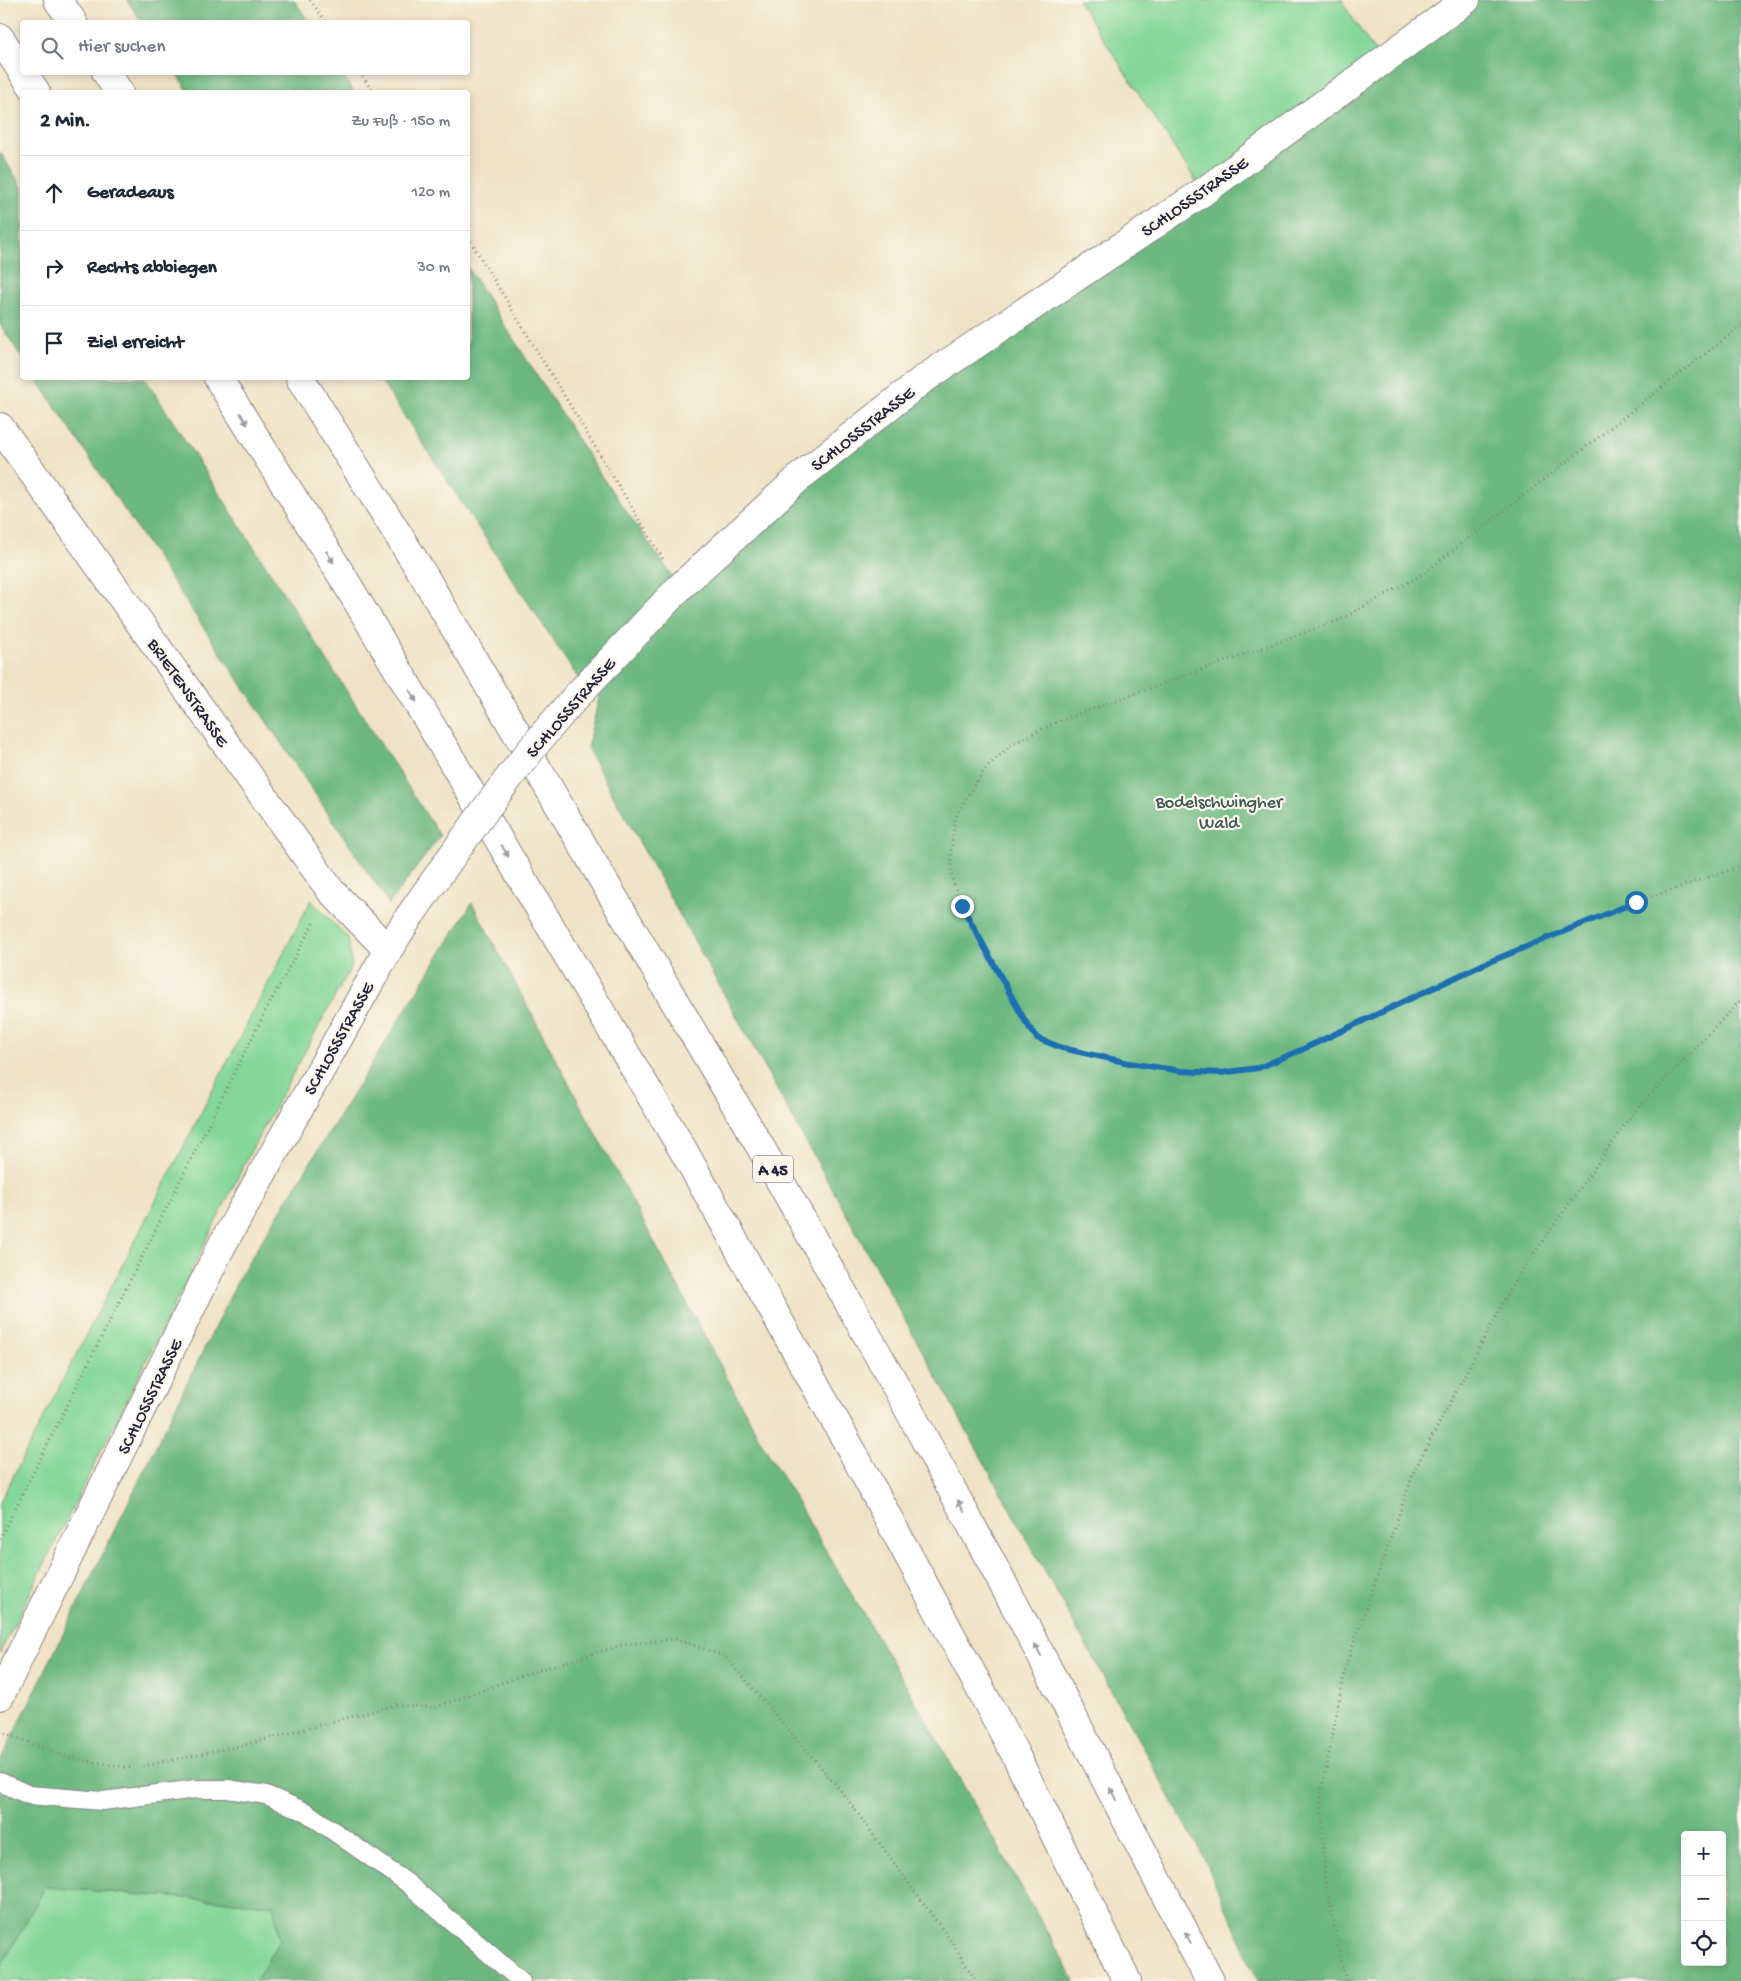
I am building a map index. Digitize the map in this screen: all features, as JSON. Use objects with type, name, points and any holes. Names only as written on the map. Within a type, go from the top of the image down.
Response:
[{"type":"main road","points":[[58,0],[72,20]]},
{"type":"main road","name":"SCHLOSSSTRASSE","points":[[0,1696],[221,1247],[388,950],[479,818],[555,720],[680,587],[801,476],[921,381],[1203,192],[1466,0]]},
{"type":"main road","points":[[0,38],[20,68]]},
{"type":"main road","points":[[25,75],[35,90]]},
{"type":"main road","points":[[108,75],[118,90]]},
{"type":"main road","points":[[219,380],[344,579],[686,1155],[851,1450],[1007,1740],[1128,1981]]},
{"type":"main road","name":"A 45","points":[[301,380],[424,576],[776,1173],[898,1390],[1021,1617],[1210,1981]]},
{"type":"main road","name":"BRIETENSTRASSE","points":[[0,426],[330,891],[388,950]]},
{"type":"lane","points":[[0,1782],[29,1795],[103,1801],[196,1789],[228,1789],[266,1795],[306,1812],[406,1882],[520,1981]]},
{"type":"path","points":[[310,0],[325,20]]},
{"type":"path","points":[[362,75],[372,90]]},
{"type":"path","points":[[470,240],[680,587]]},
{"type":"path","points":[[1741,326],[1427,570],[1390,593],[1328,625],[1103,704],[1051,724],[1011,745],[988,766],[970,790],[955,818],[951,851],[952,878],[962,906],[1020,1013],[1037,1038],[1062,1048],[1129,1063],[1181,1071],[1220,1073],[1258,1068],[1301,1050],[1484,964],[1636,902],[1741,866]]},
{"type":"path","points":[[0,1539],[265,1012],[330,891]]},
{"type":"path","points":[[1346,1981],[1325,1881],[1321,1794],[1346,1665],[1415,1469],[1515,1280],[1634,1112],[1741,1000]]},
{"type":"path","points":[[0,1731],[68,1758],[131,1768],[240,1746],[396,1705],[436,1707],[529,1673],[622,1645],[675,1639],[725,1656],[842,1792],[951,1941],[976,1981]]},
{"type":"green space","points":[[127,0],[294,0],[308,20],[141,20]]},
{"type":"green space","points":[[1078,0],[1344,0],[1342,2],[1381,61],[1203,192]]},
{"type":"green space","name":"Bodelschwingher Wald","points":[[1466,0],[1741,0],[1741,1981],[1258,1981],[1203,1856],[587,748],[607,664],[584,687],[380,380],[470,380],[470,271],[602,477],[680,587],[801,476]]},
{"type":"green space","points":[[177,75],[342,75],[353,90],[188,90]]},
{"type":"green space","points":[[0,152],[20,184],[20,355],[0,324]]},
{"type":"green space","points":[[37,380],[146,380],[440,836],[389,904]]},
{"type":"green space","points":[[311,900],[348,938],[352,965],[251,1151],[0,1653],[0,1502]]},
{"type":"green space","points":[[472,903],[762,1443],[921,1711],[1075,1981],[256,1981],[280,1939],[273,1905],[45,1887],[0,1969],[0,1762],[241,1274]]},
{"type":"green space","points":[[45,1887],[274,1905],[280,1939],[256,1981],[0,1981],[0,1969]]},
{"type":"route","points":[[962,906],[1025,1021],[1037,1038],[1062,1048],[1129,1063],[1181,1071],[1220,1073],[1258,1068],[1301,1050],[1484,964],[1636,902]]}]
